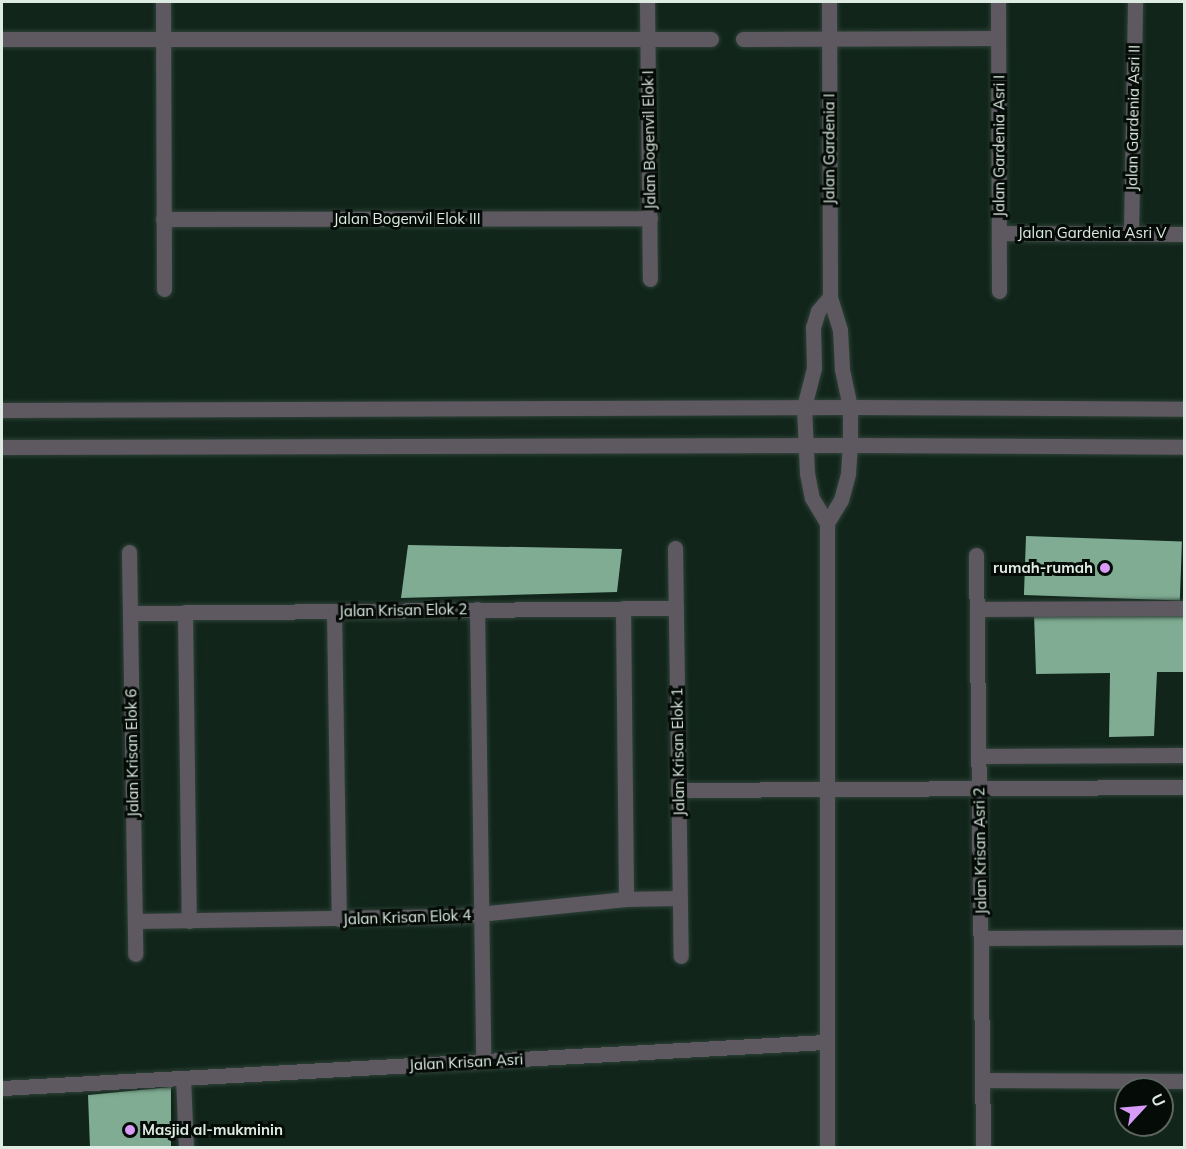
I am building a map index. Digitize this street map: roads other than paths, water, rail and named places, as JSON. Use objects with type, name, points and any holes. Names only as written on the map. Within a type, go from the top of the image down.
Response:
[{"type":"street","points":[[163,2],[164,289]]},
{"type":"street","name":"Jalan Bogenvil Elok I","points":[[647,2],[650,279]]},
{"type":"street","name":"Jalan Gardenia I","points":[[827,523],[841,500],[848,473],[850,445],[850,407],[842,368],[840,330],[830,297],[829,2]]},
{"type":"street","name":"Jalan Gardenia Asri I","points":[[998,2],[999,291]]},
{"type":"street","name":"Jalan Gardenia Asri II","points":[[1131,234],[1136,2]]},
{"type":"street","points":[[743,39],[998,38]]},
{"type":"street","points":[[2,39],[711,39]]},
{"type":"street","name":"Jalan Bogenvil Elok III","points":[[163,219],[650,218]]},
{"type":"street","name":"Jalan Gardenia Asri V","points":[[999,232],[1185,234]]},
{"type":"street","points":[[827,1148],[827,523],[813,498],[804,445],[804,407],[814,368],[813,327],[818,311],[830,297]]},
{"type":"street","points":[[814,368],[842,368]]},
{"type":"street","points":[[2,410],[804,407],[1185,409]]},
{"type":"street","points":[[2,447],[850,445],[1185,447]]},
{"type":"street","name":"Jalan Krisan Elok 1","points":[[675,548],[681,956]]},
{"type":"street","name":"Jalan Krisan Elok 6","points":[[129,552],[135,954]]},
{"type":"street","name":"Jalan Krisan Asri 2","points":[[976,555],[983,1148]]},
{"type":"street","points":[[623,608],[626,899]]},
{"type":"street","name":"Jalan Krisan Elok 2","points":[[130,612],[676,608]]},
{"type":"street","points":[[977,609],[1185,608]]},
{"type":"street","points":[[477,609],[483,1061]]},
{"type":"street","points":[[334,611],[339,919]]},
{"type":"street","points":[[185,612],[189,921]]},
{"type":"street","points":[[979,756],[1185,754]]},
{"type":"street","points":[[678,790],[1185,787]]},
{"type":"street","name":"Jalan Krisan Elok 4","points":[[135,921],[339,919],[482,914],[626,899],[679,898]]},
{"type":"street","points":[[981,938],[1185,937]]},
{"type":"street","name":"Jalan Krisan Asri","points":[[2,1088],[826,1042]]},
{"type":"street","points":[[183,1078],[186,1148]]},
{"type":"street","points":[[982,1080],[1185,1081]]},
{"type":"place","name":"rumah-rumah","points":[[1105,568]]},
{"type":"place","name":"Masjid al-mukminin","points":[[130,1130]]}]
